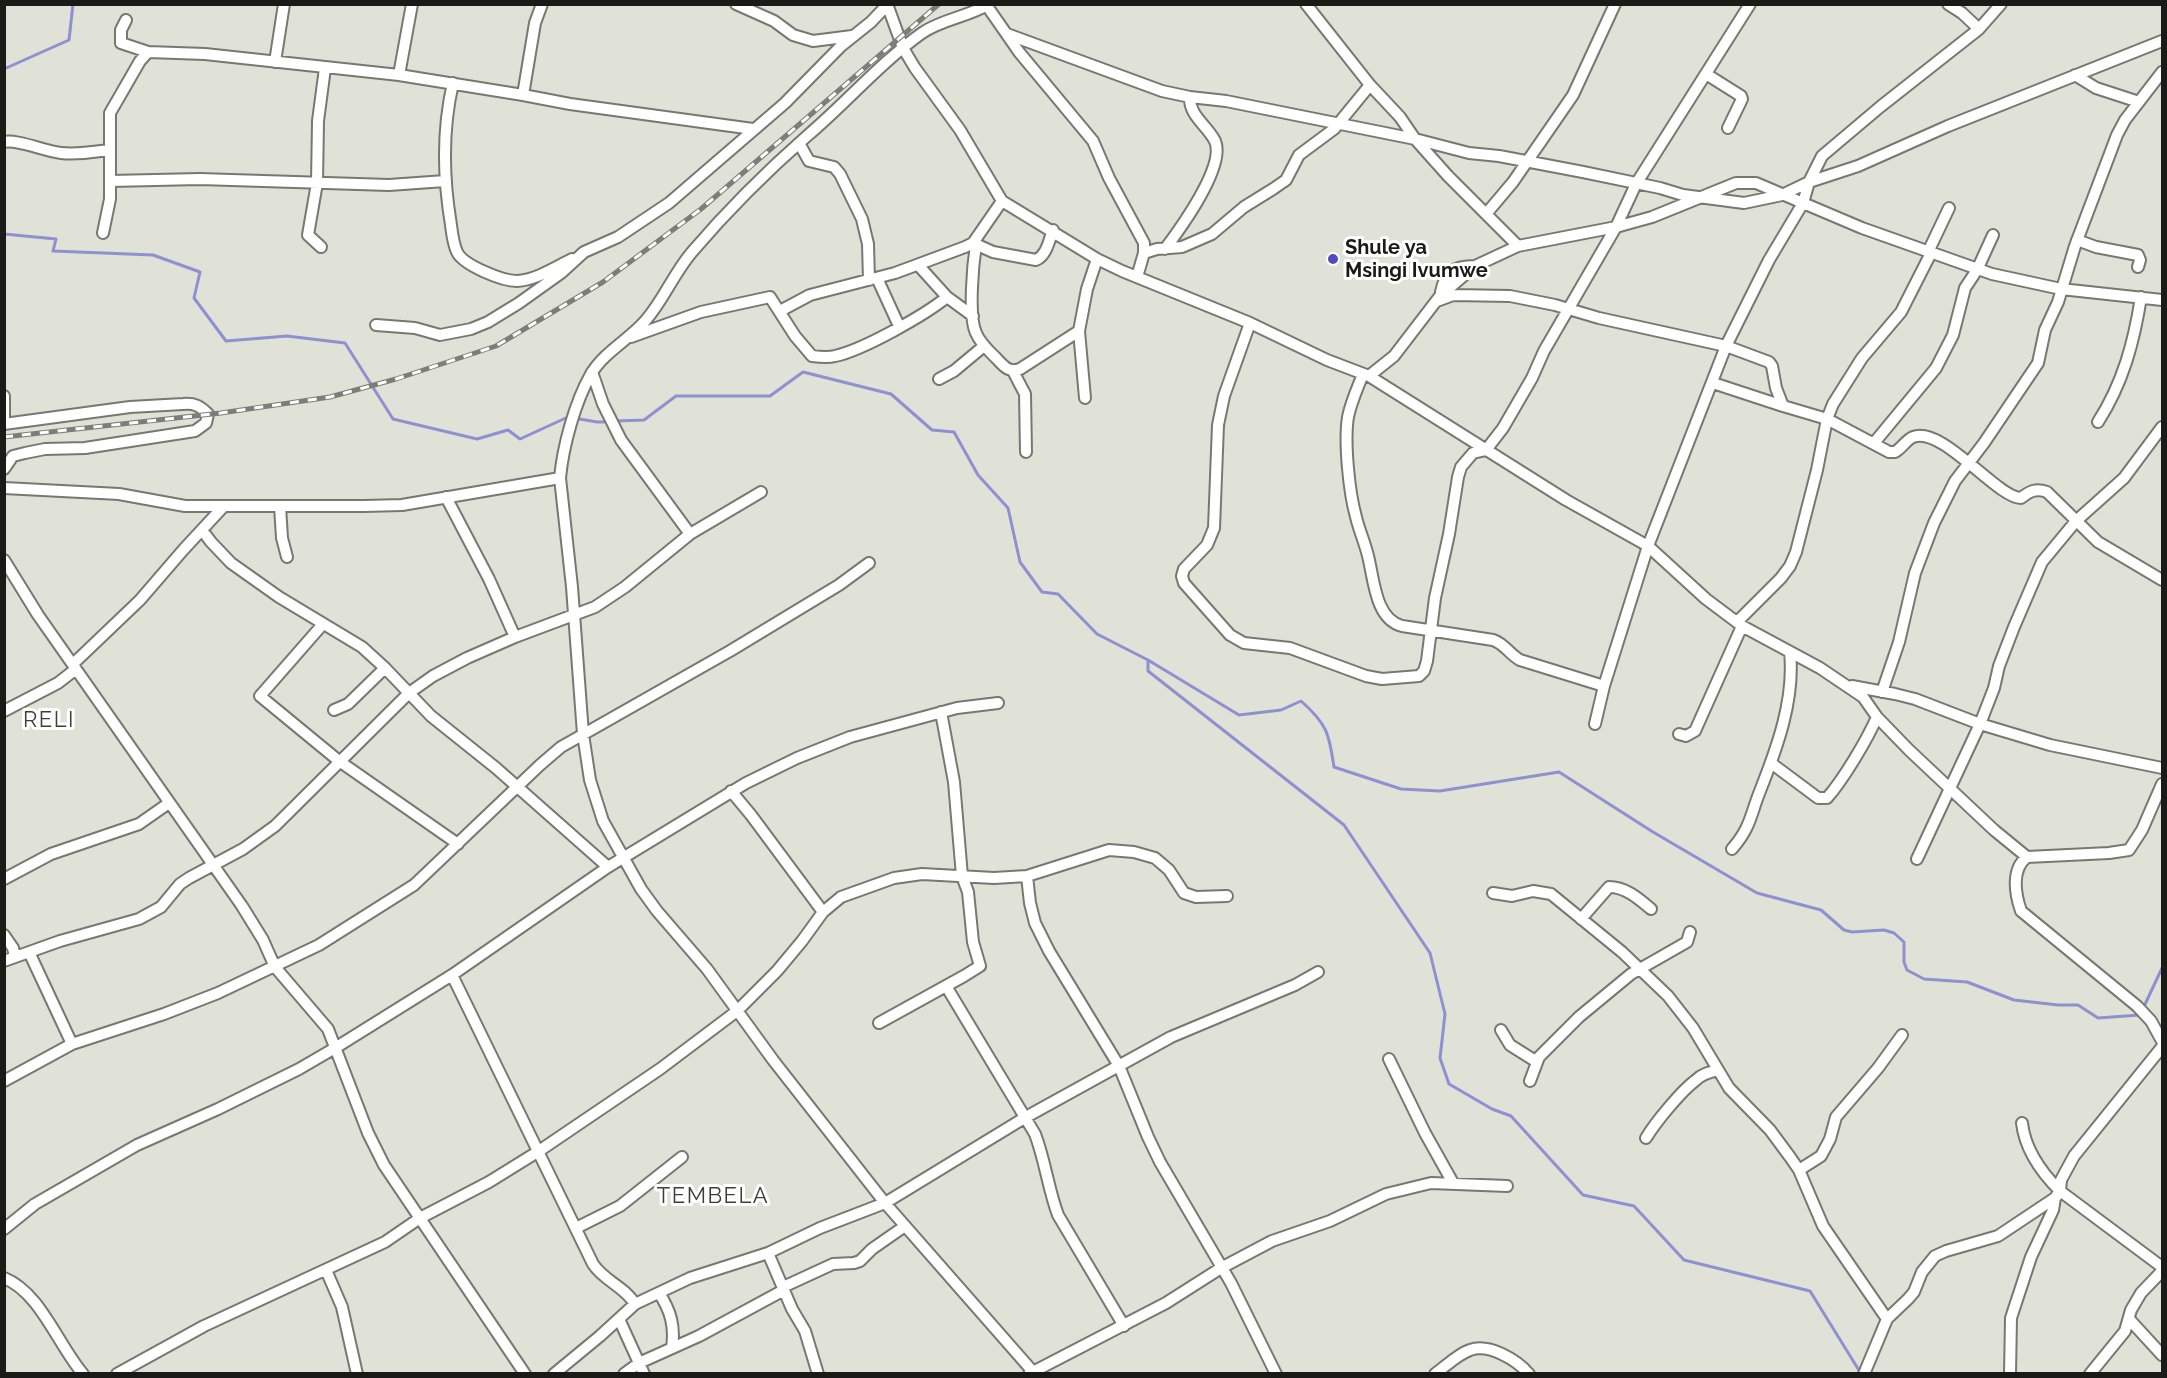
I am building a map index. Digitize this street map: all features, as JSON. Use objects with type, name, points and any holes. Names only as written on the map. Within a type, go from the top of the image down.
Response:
[{"type":"street","points":[[275,62],[284,4]]},
{"type":"street","points":[[399,75],[412,4]]},
{"type":"street","points":[[523,95],[535,23],[542,4]]},
{"type":"street","points":[[736,4],[774,21],[793,34],[813,41],[855,35]]},
{"type":"street","points":[[1306,4],[1370,85],[1400,117],[1415,139],[1518,246]]},
{"type":"street","points":[[1486,214],[1513,182],[1573,95],[1615,4]]},
{"type":"street","points":[[1250,323],[1224,396],[1218,425],[1214,528],[1207,545],[1184,569],[1182,576],[1184,583],[1226,631],[1238,640],[1297,649],[1366,676],[1382,679],[1419,676],[1424,671],[1427,661],[1435,598],[1458,477],[1467,458],[1473,453],[1486,450],[1503,428],[1616,227],[1636,184],[1750,4]]},
{"type":"street","points":[[1948,4],[1979,29]]},
{"type":"street","points":[[1595,724],[1604,686],[1648,546],[1726,346],[1769,260],[1803,203],[1809,182],[1822,156],[1846,134],[1979,29],[2001,4]]},
{"type":"street","points":[[453,83],[445,126],[445,182],[457,252],[462,260],[491,276],[513,281],[521,280],[551,270],[618,237],[669,203],[785,103],[841,46],[888,5],[903,48],[960,130],[1002,201],[1053,230],[1097,259],[1250,323],[1327,360],[1366,375],[1437,417],[1566,500],[1648,546],[1706,599],[1739,624],[1849,686],[1863,697],[1877,717],[1994,830],[2027,857]]},
{"type":"street","points":[[1137,277],[1144,253],[1144,243],[1109,178],[1093,141],[1018,52],[988,5],[931,27],[903,48],[756,184],[692,253],[674,276],[648,318],[631,337],[613,350],[592,372],[568,435],[561,463],[560,478],[583,734],[590,780],[603,821],[641,889],[657,911],[707,969],[885,1203],[1032,1373],[1166,1304],[1221,1268],[1272,1241],[1330,1221],[1386,1194],[1420,1185],[1453,1183],[1507,1186]]},
{"type":"street","points":[[126,20],[121,30],[122,42],[148,52],[205,54],[399,75],[570,105],[753,129]]},
{"type":"street","points":[[1007,34],[1162,91],[1226,101],[1415,139],[1469,153],[1526,161],[1701,198],[1744,203],[1782,195],[1809,182],[1858,166],[1948,126],[2163,41]]},
{"type":"street","points":[[103,233],[110,199],[110,113],[140,61],[148,52]]},
{"type":"street","points":[[321,247],[309,236],[317,183],[318,121],[325,68]]},
{"type":"street","points":[[1882,692],[1894,660],[1911,590],[1925,545],[1946,497],[2038,363],[2042,339],[2058,302],[2077,240],[2117,135],[2125,120],[2163,72]]},
{"type":"street","points":[[1706,74],[1741,96],[1742,99],[1728,128]]},
{"type":"street","points":[[2075,75],[2096,88],[2139,102]]},
{"type":"street","points":[[1144,253],[1182,247],[1212,234],[1244,207],[1286,180],[1299,155],[1338,124],[1370,85]]},
{"type":"street","points":[[1165,249],[1199,198],[1216,158],[1217,149],[1214,140],[1191,110],[1190,97]]},
{"type":"street","points":[[4,141],[16,140],[34,148],[63,153],[109,150]]},
{"type":"street","points":[[799,143],[809,161],[834,167],[840,174],[862,219],[873,279],[899,326]]},
{"type":"street","points":[[110,181],[200,179],[389,185],[445,182]]},
{"type":"street","points":[[1604,686],[1520,660],[1499,642],[1394,623],[1388,618],[1376,593],[1368,554],[1355,516],[1350,479],[1348,417],[1366,375],[1394,356],[1438,299],[1475,266],[1518,246],[1616,227],[1670,211],[1728,185],[1748,182],[1756,183],[1862,228],[1977,270],[2061,289],[2163,300]]},
{"type":"street","points":[[1002,201],[974,243],[972,316],[976,333],[984,346],[1006,369],[1013,371],[1020,369],[1078,331]]},
{"type":"street","points":[[1679,734],[1686,736],[1695,730],[1739,624],[1781,578],[1793,559],[1817,470],[1827,419],[1839,392],[1863,358],[1901,312],[1949,208]]},
{"type":"street","points":[[780,311],[789,304],[810,295],[919,266],[974,243],[993,252],[1036,260],[1041,258],[1045,252],[1053,230]]},
{"type":"street","points":[[1874,443],[1936,368],[1953,335],[1965,288],[1977,270],[1993,235]]},
{"type":"street","points":[[2077,240],[2138,255],[2140,260],[2138,267]]},
{"type":"street","points":[[376,325],[414,328],[440,335],[471,329],[488,322],[545,285],[584,252]]},
{"type":"street","points":[[1085,398],[1078,331],[1087,289],[1097,259]]},
{"type":"street","points":[[919,266],[947,297],[972,316]]},
{"type":"street","points":[[1438,299],[1453,295],[1476,294],[1517,297],[1726,346],[1769,362],[1784,406]]},
{"type":"street","points":[[631,337],[701,312],[764,297],[772,298],[795,336],[812,356],[835,356],[853,350],[899,326],[947,297]]},
{"type":"street","points":[[2098,422],[2110,404],[2126,368],[2141,297]]},
{"type":"street","points":[[939,379],[954,371],[984,346]]},
{"type":"street","points":[[1013,371],[1024,388],[1025,394],[1026,452]]},
{"type":"street","points":[[592,372],[603,404],[621,440],[690,534]]},
{"type":"street","points":[[1713,383],[1827,419],[1889,452],[1895,452],[1915,436],[1932,439],[1969,462],[2016,498],[2021,498],[2032,490],[2040,489],[2047,492],[2098,542],[2163,580]]},
{"type":"street","points":[[4,396],[4,418]]},
{"type":"street","points":[[4,424],[130,407],[192,403],[208,414],[206,423],[195,430],[85,448],[45,449],[25,453],[13,456],[4,469]]},
{"type":"street","points":[[1917,859],[1980,724],[1994,688],[1999,666],[2034,576],[2051,549],[2076,521],[2124,478],[2163,427]]},
{"type":"street","points":[[4,488],[119,494],[185,506],[402,505],[560,478]]},
{"type":"street","points":[[10,959],[152,913],[170,899],[180,884],[243,849],[276,826],[409,693],[440,672],[515,637],[595,607],[626,587],[690,534],[761,492]]},
{"type":"street","points":[[446,497],[489,579],[515,637]]},
{"type":"street","points":[[280,506],[282,538],[287,557]]},
{"type":"street","points":[[4,711],[58,682],[140,600],[223,507]]},
{"type":"street","points":[[202,530],[231,563],[279,597],[362,647],[386,668],[431,716],[544,808],[608,867]]},
{"type":"street","points":[[4,560],[38,615],[254,925],[275,967],[328,1029],[375,1147],[525,1374]]},
{"type":"street","points":[[4,1081],[72,1044],[164,1014],[275,967],[319,945],[414,885],[561,747],[730,651],[839,585],[869,563]]},
{"type":"street","points":[[322,624],[260,696],[339,761],[458,844]]},
{"type":"street","points":[[1732,849],[1744,835],[1751,820],[1780,734],[1790,675],[1790,652]]},
{"type":"street","points":[[334,710],[348,704],[386,668]]},
{"type":"street","points":[[1849,686],[1915,699],[1980,724],[2050,745],[2163,768]]},
{"type":"street","points":[[5,1227],[35,1204],[138,1145],[218,1109],[335,1048],[452,975],[608,867],[731,791],[831,744],[941,712],[966,706],[998,703]]},
{"type":"street","points":[[879,1023],[980,966],[973,942],[968,892],[962,876],[954,782],[941,712]]},
{"type":"street","points":[[1771,763],[1818,798],[1827,798],[1871,731],[1877,717]]},
{"type":"street","points":[[2163,784],[2142,830],[2128,850],[2027,857],[2022,860],[2016,876],[2021,911],[2138,1006],[2151,1021],[2163,1041]]},
{"type":"street","points":[[731,791],[823,912]]},
{"type":"street","points":[[4,879],[51,854],[139,824],[169,803]]},
{"type":"street","points":[[117,1374],[204,1326],[385,1242],[420,1218],[489,1182],[539,1151],[652,1075],[737,1011],[777,971],[802,942],[823,912],[841,897],[894,878],[922,874],[994,878],[1027,876],[1109,850],[1134,852],[1155,858],[1169,870],[1184,893],[1196,897],[1227,896]]},
{"type":"street","points":[[1027,876],[1035,923],[1049,951],[1119,1066],[1160,1162],[1239,1297],[1276,1374]]},
{"type":"street","points":[[1581,919],[1609,887],[1616,887],[1632,894],[1651,909]]},
{"type":"street","points":[[1493,893],[1512,896],[1533,891],[1551,894],[1622,952],[1680,1010],[1729,1088],[1770,1130],[1799,1170],[1823,1226],[1887,1319]]},
{"type":"street","points":[[1530,1081],[1537,1062],[1546,1048],[1579,1017],[1631,974],[1687,942],[1690,932]]},
{"type":"street","points":[[4,935],[13,948],[10,959]]},
{"type":"street","points":[[29,952],[72,1044]]},
{"type":"street","points":[[554,1374],[635,1304],[690,1278],[768,1253],[820,1228],[885,1203],[1026,1117],[1171,1037],[1295,985],[1318,972]]},
{"type":"street","points":[[452,975],[598,1271],[622,1289],[635,1304]]},
{"type":"street","points":[[946,986],[1035,1134],[1043,1154],[1052,1199],[1058,1215],[1124,1326]]},
{"type":"street","points":[[1501,1030],[1510,1045],[1537,1062]]},
{"type":"street","points":[[1799,1170],[1821,1156],[1830,1139],[1836,1117],[1878,1068],[1902,1035]]},
{"type":"street","points":[[2010,1374],[2011,1318],[2031,1257],[2053,1210],[2061,1180],[2074,1156],[2163,1047]]},
{"type":"street","points":[[1389,1059],[1425,1133],[1453,1183]]},
{"type":"street","points":[[1646,1138],[1653,1126],[1695,1080],[1708,1072],[1718,1070]]},
{"type":"street","points":[[2022,1123],[2032,1157],[2057,1195],[2163,1269],[2141,1293],[2131,1310],[2120,1339],[2091,1374]]},
{"type":"street","points":[[576,1228],[620,1206],[682,1156]]},
{"type":"street","points":[[1864,1374],[1887,1319],[1914,1292],[1922,1272],[1935,1256],[1998,1236],[2057,1195]]},
{"type":"street","points":[[624,1374],[639,1363],[723,1324],[784,1288],[833,1264],[860,1261],[872,1249],[905,1227]]},
{"type":"street","points":[[768,1253],[805,1331],[818,1374]]},
{"type":"street","points":[[326,1270],[342,1307],[357,1374]]},
{"type":"street","points":[[4,1278],[21,1288],[33,1300],[83,1374]]},
{"type":"street","points":[[659,1293],[672,1318],[674,1333],[672,1348]]},
{"type":"street","points":[[619,1319],[644,1374]]},
{"type":"street","points":[[2129,1319],[2163,1355]]},
{"type":"street","points":[[1435,1374],[1472,1349],[1487,1350],[1508,1356],[1520,1363],[1529,1374]]},
{"type":"waterway","points":[[4,69],[69,40],[73,4]]},
{"type":"waterway","points":[[4,234],[56,239],[53,251],[153,255],[200,272],[194,298],[226,341],[287,336],[345,343],[393,419],[477,439],[508,430],[520,439],[568,417],[609,422]]},
{"type":"waterway","points":[[616,421],[644,420],[676,396],[770,396],[803,372],[891,394],[932,430],[954,432],[978,475],[1008,508],[1020,562],[1042,592],[1058,594],[1097,634],[1148,660],[1239,715],[1281,710],[1301,701],[1322,723],[1328,737],[1334,767],[1401,789],[1440,791],[1559,772],[1653,832],[1757,893],[1821,910],[1844,930],[1852,932],[1884,930],[1894,933],[1904,942],[1904,962],[1907,970],[1924,979],[1967,982],[2014,1000],[2078,1005],[2098,1018],[2140,1015],[2162,968]]},
{"type":"waterway","points":[[1148,660],[1148,671],[1344,825],[1430,953],[1445,1014],[1440,1058],[1449,1084],[1492,1109],[1511,1116],[1583,1195],[1634,1206],[1684,1260],[1810,1291],[1860,1372]]},
{"type":"railway","points":[[4,437],[221,413],[330,397],[396,379],[496,346],[603,282],[701,209],[939,4]]},
{"type":"place","name":"Shule ya Msingi Ivumwe","points":[[1333,259]]},
{"type":"district","name":"RELI","points":[[49,720]]},
{"type":"district","name":"TEMBELA","points":[[713,1196]]}]
